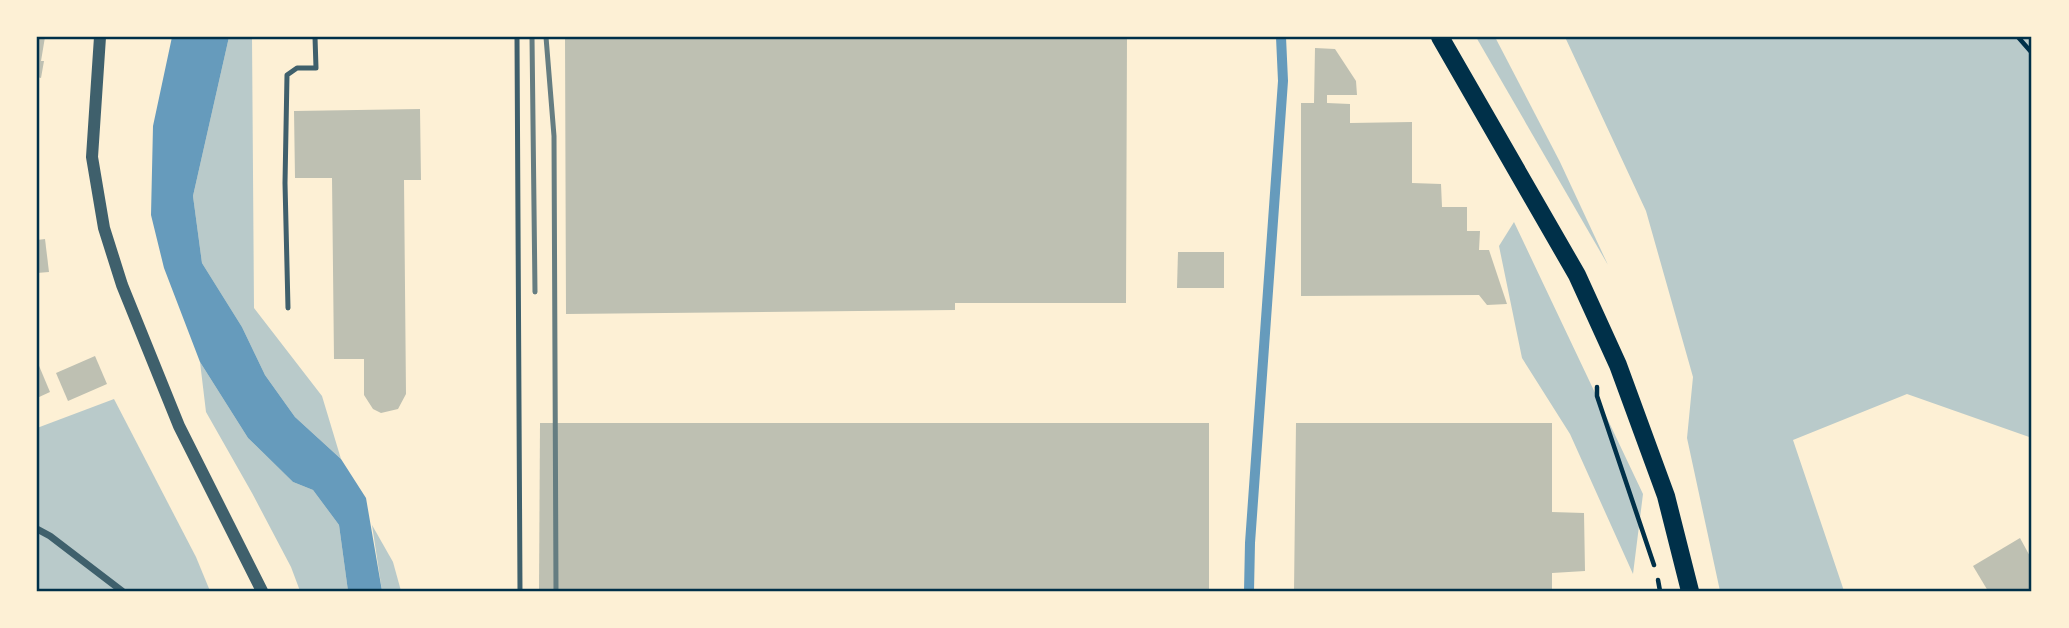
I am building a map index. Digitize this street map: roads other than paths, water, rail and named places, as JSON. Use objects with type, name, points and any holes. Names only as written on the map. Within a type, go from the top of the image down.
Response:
[{"type":"main road","points":[[1440,37],[1577,275],[1609,344],[1666,496],[1690,591]]},
{"type":"street","points":[[100,37],[92,157],[104,228],[122,285],[179,426],[262,591]]},
{"type":"street","points":[[37,529],[122,591]]},
{"type":"lane","points":[[288,307],[285,183],[288,75],[297,68],[316,68],[315,37]]},
{"type":"lane","points":[[517,37],[520,591]]},
{"type":"water","points":[[172,37],[229,37],[193,196],[202,263],[242,327],[265,375],[295,417],[341,459],[366,498],[382,591],[348,591],[339,525],[313,490],[293,482],[248,438],[200,362],[164,268],[151,215],[153,126]]},
{"type":"waterway","points":[[1249,591],[1250,543],[1283,81],[1281,37]]},
{"type":"railway","points":[[532,37],[535,292]]},
{"type":"railway","points":[[546,37],[554,136],[556,591]]}]
